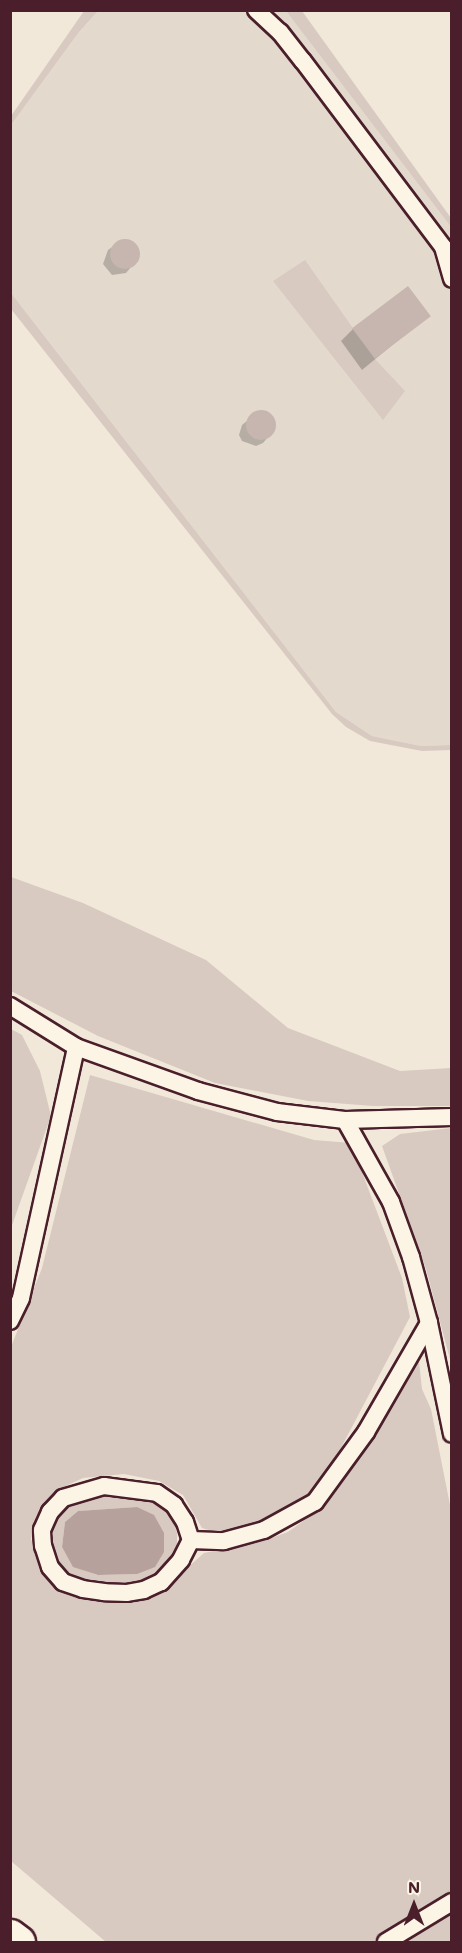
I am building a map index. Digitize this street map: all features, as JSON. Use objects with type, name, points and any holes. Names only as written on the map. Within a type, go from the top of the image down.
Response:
[{"type":"highway","points":[[10,1936],[18,1942]]},
{"type":"lane","points":[[256,10],[280,32],[303,61],[443,247],[452,279]]},
{"type":"lane","points":[[10,1006],[76,1047],[198,1091],[277,1112],[345,1120],[452,1117]]},
{"type":"lane","points":[[10,1321],[21,1298],[76,1047]]},
{"type":"lane","points":[[345,1120],[391,1202],[411,1257],[429,1323],[452,1434]]},
{"type":"lane","points":[[191,1540],[224,1541],[264,1530],[315,1502],[366,1432],[429,1323]]},
{"type":"lane","points":[[104,1486],[134,1488],[157,1493],[174,1505],[185,1522],[191,1540],[181,1560],[161,1582],[144,1590],[128,1593],[104,1592],[83,1589],[63,1582],[51,1567],[43,1546],[42,1530],[50,1512],[63,1498],[104,1486]]},
{"type":"lane","points":[[386,1942],[452,1902]]},
{"type":"shaded area","points":[[84,11],[98,11],[79,32],[11,125],[11,116]]},
{"type":"shaded area","points":[[98,11],[286,11],[451,227],[451,745],[421,746],[372,736],[336,712],[11,293],[11,125],[79,32]]},
{"type":"shaded area","points":[[286,11],[302,11],[451,218],[451,227]]},
{"type":"shaded area","points":[[305,260],[374,358],[405,391],[383,420],[273,281]]},
{"type":"shaded area","points":[[11,293],[336,712],[372,736],[421,746],[451,745],[451,750],[422,751],[370,741],[346,727],[332,714],[11,309]]},
{"type":"shaded area","points":[[11,877],[83,903],[206,960],[288,1028],[400,1071],[451,1068],[451,1106],[373,1106],[308,1101],[215,1083],[98,1036],[11,991]]},
{"type":"shaded area","points":[[11,1029],[22,1035],[40,1071],[51,1116],[11,1228]]},
{"type":"shaded area","points":[[90,1075],[314,1140],[351,1143],[402,1278],[410,1317],[334,1461],[313,1492],[283,1516],[234,1531],[215,1532],[202,1528],[183,1495],[159,1481],[124,1474],[83,1478],[57,1490],[37,1515],[31,1539],[40,1567],[50,1579],[82,1596],[109,1601],[136,1598],[168,1585],[204,1553],[263,1541],[288,1532],[312,1515],[349,1469],[418,1352],[422,1389],[431,1409],[452,1515],[451,1942],[106,1942],[11,1861],[11,1347],[42,1268]]},
{"type":"shaded area","points":[[452,1128],[451,1363],[426,1269],[382,1146],[400,1134]]},
{"type":"shaded area","points":[[123,1493],[159,1502],[172,1515],[177,1533],[177,1554],[150,1582],[103,1589],[61,1573],[50,1546],[50,1531],[62,1507],[84,1495]],"holes":[[[137,1507],[137,1574],[97,1575],[73,1566],[62,1547],[65,1522],[78,1511]]]},
{"type":"shaded area","points":[[137,1507],[154,1515],[164,1533],[164,1552],[155,1567],[137,1574],[98,1575],[73,1567],[62,1547],[65,1522],[78,1511]]},
{"type":"building","points":[[125,239],[136,243],[140,254],[136,265],[125,269],[114,265],[110,254],[114,243]]},
{"type":"building","points":[[408,286],[431,316],[375,358],[352,328]]},
{"type":"building","points":[[261,410],[272,414],[276,425],[272,436],[261,440],[250,436],[246,425],[250,414]]}]
